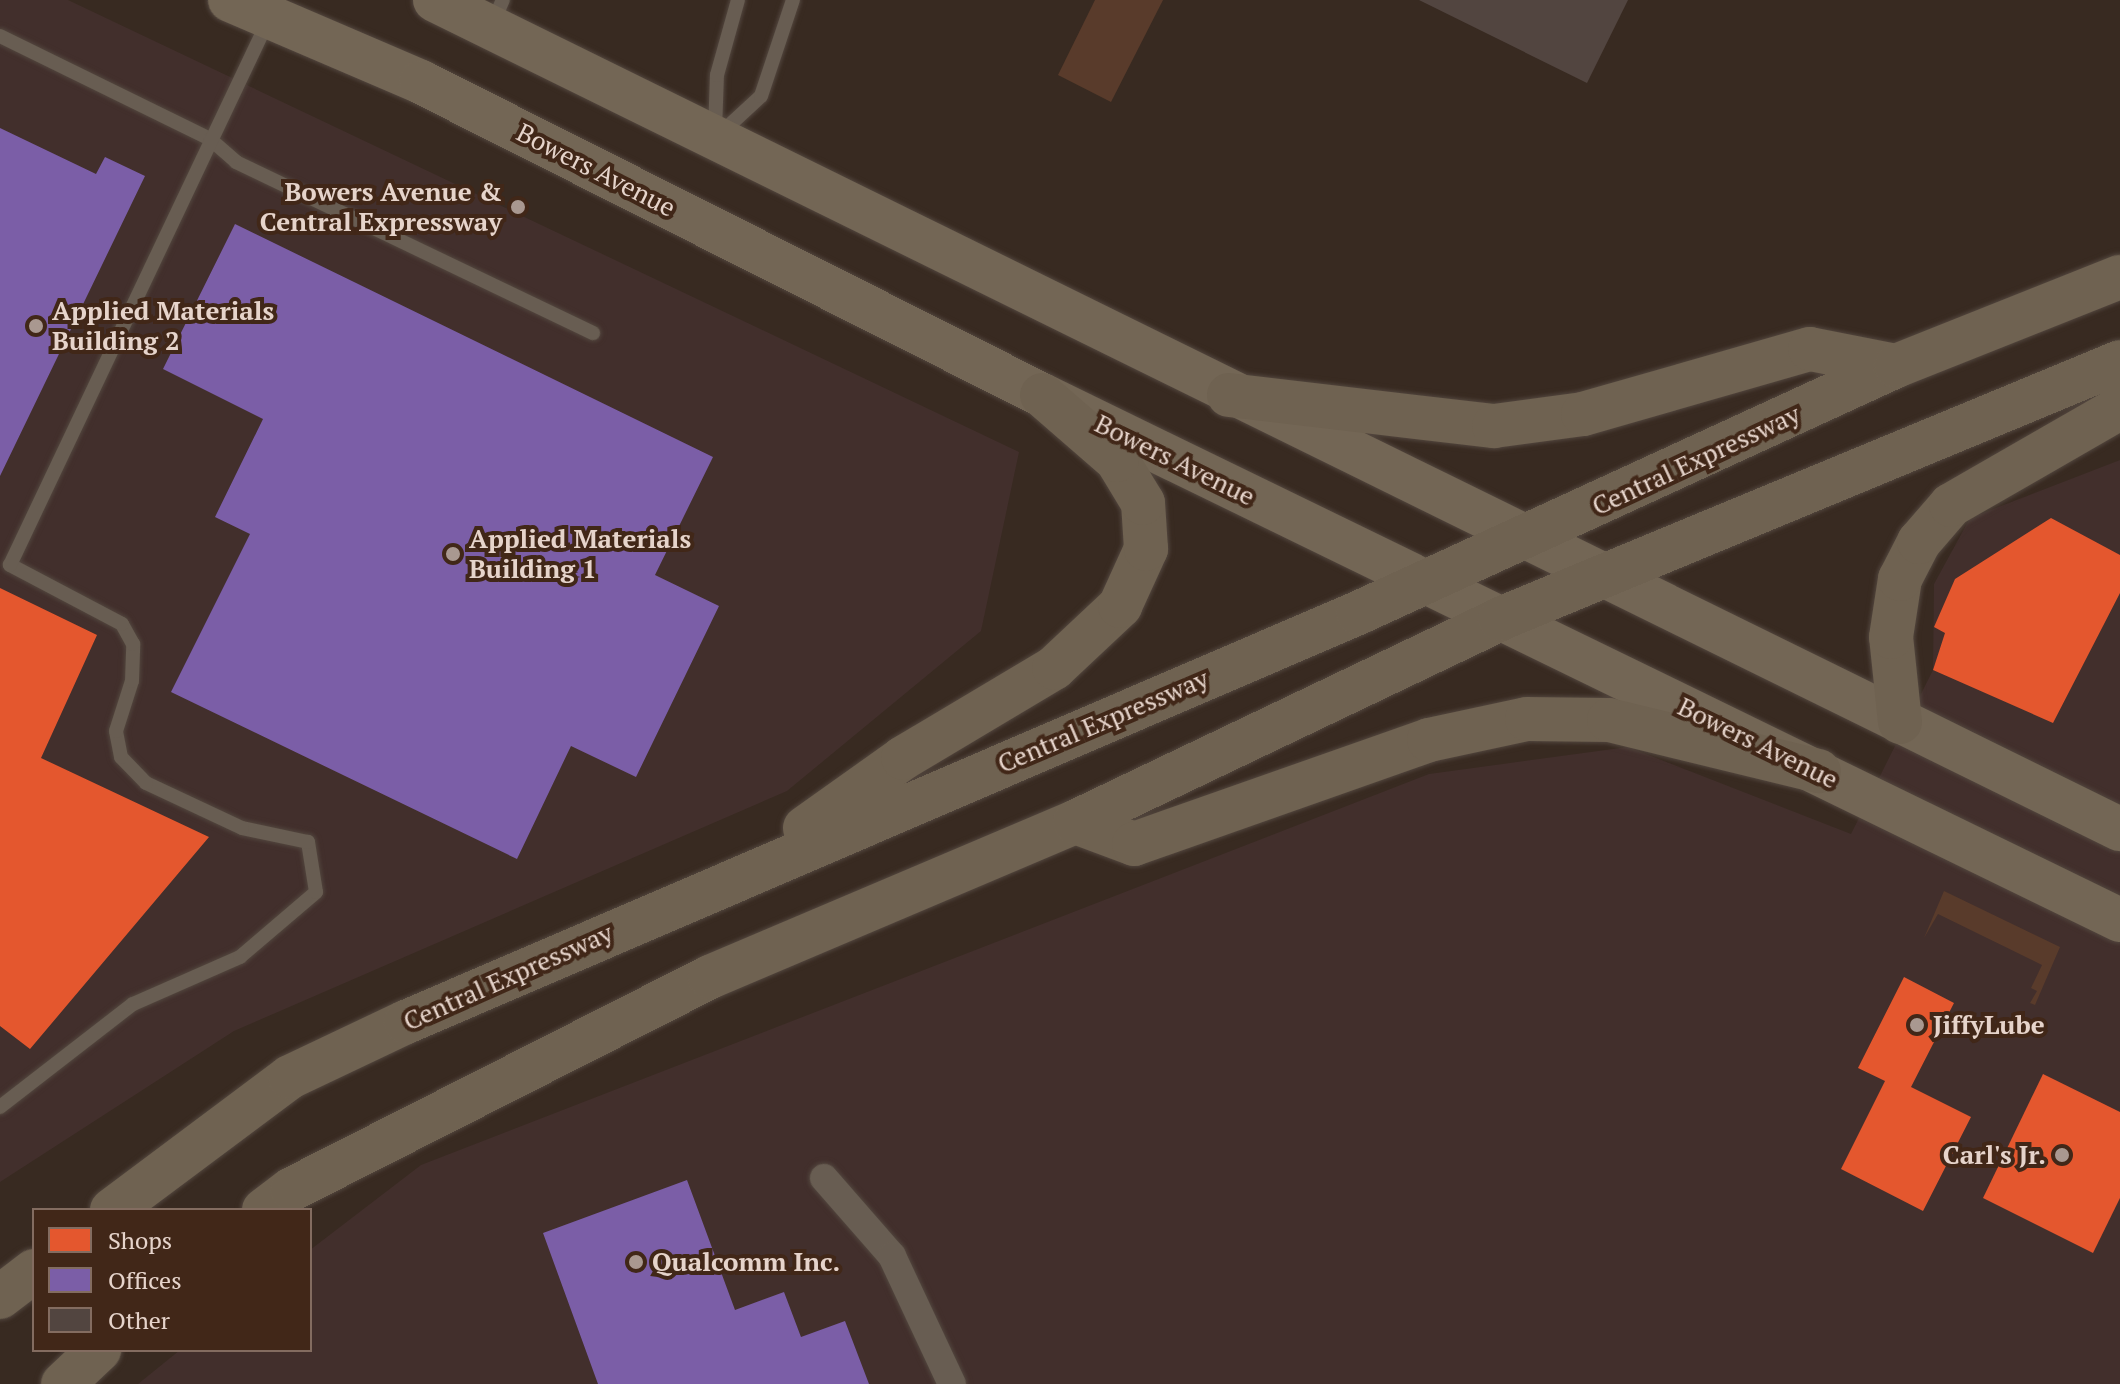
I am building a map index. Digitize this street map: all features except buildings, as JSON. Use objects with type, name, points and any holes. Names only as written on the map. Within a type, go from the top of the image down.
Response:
[{"type":"highway","name":"Central Expressway","points":[[115,1208],[290,1077],[740,875],[1426,583],[1896,366],[2120,277]]},
{"type":"highway","points":[[1229,395],[1494,426],[1583,414],[1810,349],[1896,366]]},
{"type":"highway","points":[[267,1208],[292,1189],[710,977],[1075,822],[1500,619],[1605,579],[2120,362]]},
{"type":"highway","points":[[740,875],[903,758],[1054,668],[1120,606],[1146,549],[1143,503],[1117,460],[1042,395]]},
{"type":"highway","points":[[1900,722],[1891,637],[1900,579],[1919,542],[1951,505],[2120,408]]},
{"type":"highway","points":[[1075,822],[1134,844],[1429,740],[1527,719],[1609,720],[1819,771]]},
{"type":"highway","points":[[0,1297],[32,1273]]},
{"type":"highway","points":[[63,1384],[97,1352]]},
{"type":"highway","points":[[83,1384],[110,1352]]},
{"type":"main road","name":"Bowers Avenue","points":[[230,0],[421,82],[1042,395],[2120,920]]},
{"type":"main road","points":[[435,0],[497,14],[715,139],[1229,395],[2120,829]]},
{"type":"street","points":[[824,1178],[892,1256],[952,1384]]},
{"type":"lane","points":[[715,139],[717,75],[738,0]]},
{"type":"lane","points":[[715,139],[761,96],[793,0]]},
{"type":"lane","points":[[0,1107],[133,1004],[240,957],[316,892],[308,842],[242,828],[146,783],[121,757],[116,731],[132,681],[133,644],[122,624],[10,565],[269,19]]},
{"type":"lane","points":[[0,36],[210,139],[236,162],[593,333]]},
{"type":"shaded area","points":[[0,0],[68,0],[1019,452],[981,631],[787,791],[234,1031],[0,1182]]},
{"type":"shaded area","points":[[1095,0],[1163,0],[1111,102],[1058,75]]},
{"type":"shaded area","points":[[2120,460],[2120,1384],[138,1384],[178,1352],[312,1352],[312,1248],[421,1165],[1429,774],[1628,747],[1851,834],[1933,670],[1934,584],[1970,518]]},
{"type":"shaded area","points":[[1944,891],[2060,947],[2035,1005],[2030,1003],[2037,991],[2031,988],[2042,965],[1938,914],[1924,938]]},
{"type":"place","name":"Bowers Avenue & Central Expressway","points":[[518,207]]},
{"type":"place","name":"Applied Materials Building 2","points":[[36,326]]},
{"type":"place","name":"Applied Materials Building 1","points":[[453,554]]},
{"type":"place","name":"JiffyLube","points":[[1917,1025]]},
{"type":"place","name":"Carl's Jr.","points":[[2062,1155]]},
{"type":"place","name":"Qualcomm Inc.","points":[[636,1262]]}]
